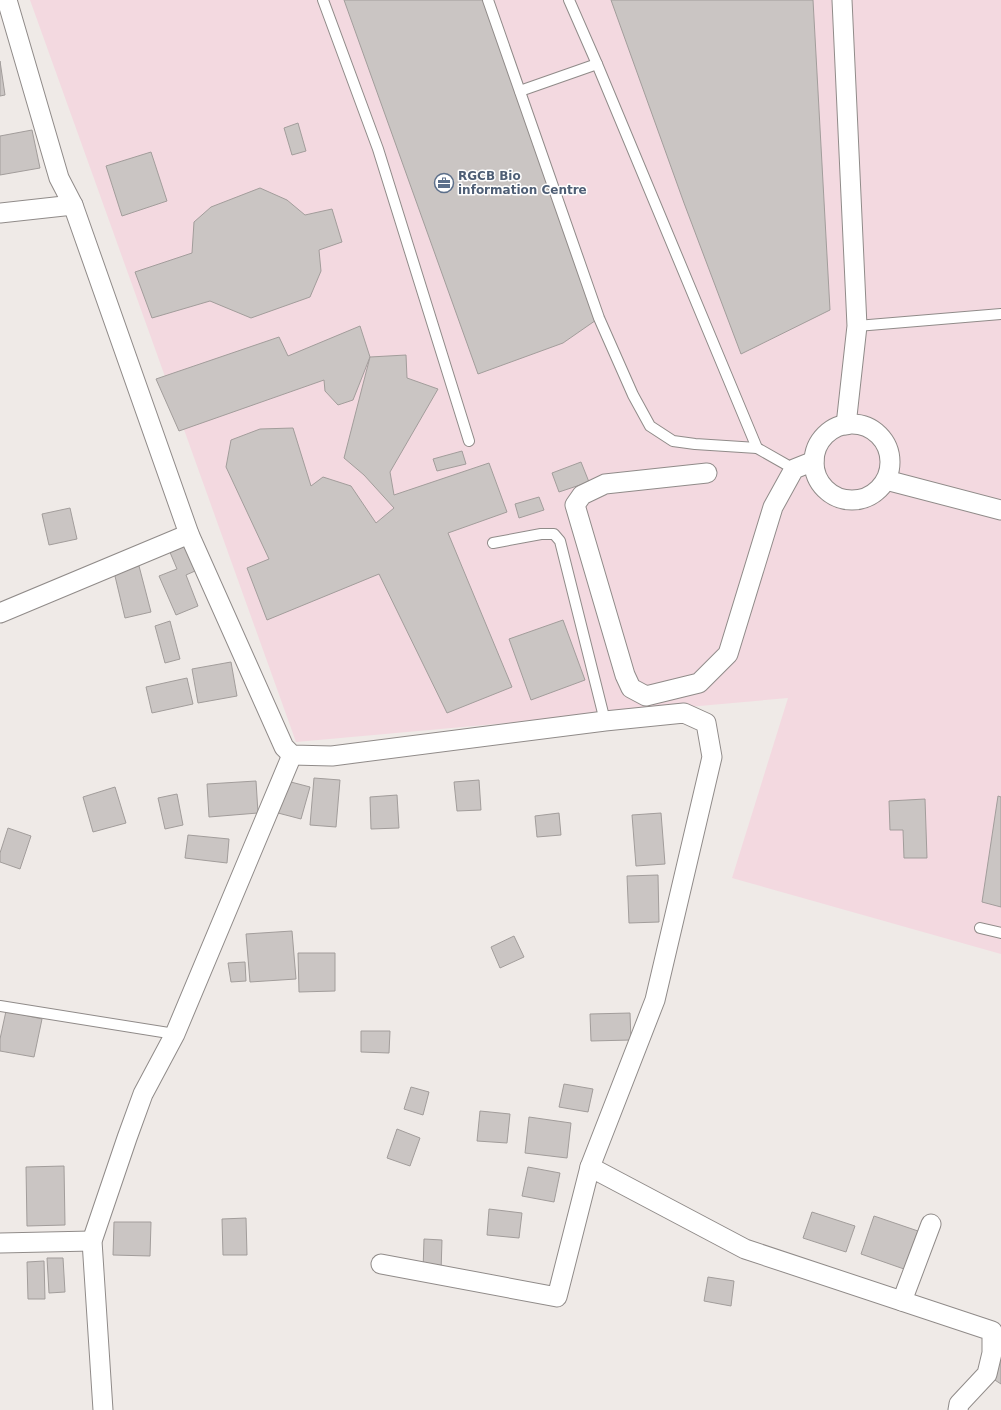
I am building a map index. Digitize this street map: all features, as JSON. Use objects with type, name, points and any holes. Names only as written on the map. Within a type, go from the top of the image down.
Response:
[{"type":"street","points":[[7,0],[60,178],[73,205],[189,534],[284,747],[292,755],[332,756],[605,721],[684,713],[706,723],[712,757],[655,1000],[590,1167],[557,1297],[381,1264]]},
{"type":"street","points":[[842,0],[857,326],[846,425]]},
{"type":"street","points":[[0,213],[73,205]]},
{"type":"street","points":[[846,425],[858,425],[870,429],[880,436],[890,457],[890,469],[886,480],[878,490],[867,498],[854,500],[842,499],[830,494],[821,485],[815,473],[814,461],[817,448],[824,437],[834,429],[846,425]]},
{"type":"street","points":[[707,473],[604,484],[582,496],[574,505],[625,675],[631,688],[646,696],[699,683],[728,654],[773,507],[794,469],[814,461]]},
{"type":"street","points":[[886,480],[1001,510]]},
{"type":"street","points":[[0,613],[189,534]]},
{"type":"street","points":[[103,1410],[92,1241],[143,1094],[175,1034],[292,755]]},
{"type":"street","points":[[590,1167],[745,1250],[992,1332],[992,1353],[987,1374],[959,1404],[958,1410]]},
{"type":"street","points":[[902,1301],[931,1224]]},
{"type":"street","points":[[0,1243],[92,1241]]},
{"type":"lane","points":[[323,0],[378,150],[469,441]]},
{"type":"lane","points":[[488,0],[599,318],[633,395],[650,426],[673,441],[757,448],[794,469]]},
{"type":"lane","points":[[569,0],[757,448]]},
{"type":"lane","points":[[520,91],[597,64]]},
{"type":"lane","points":[[857,326],[1001,314]]},
{"type":"lane","points":[[493,543],[541,534],[554,534],[560,541],[605,721]]},
{"type":"lane","points":[[980,928],[1001,933]]},
{"type":"lane","points":[[0,1006],[175,1034]]},
{"type":"shaded area","points":[[30,0],[1001,0],[1001,954],[732,878],[788,698],[296,742]]},
{"type":"building","points":[[344,0],[485,0],[599,318],[563,343],[478,374]]},
{"type":"building","points":[[611,0],[813,0],[830,310],[741,354],[684,203]]},
{"type":"building","points":[[0,61],[5,95],[0,96]]},
{"type":"building","points":[[298,123],[306,151],[292,155],[284,128]]},
{"type":"building","points":[[32,130],[40,168],[0,175],[0,136]]},
{"type":"building","points":[[151,152],[167,201],[122,216],[106,166]]},
{"type":"building","points":[[260,188],[287,200],[305,215],[332,209],[342,242],[319,250],[321,271],[310,297],[251,318],[210,301],[152,318],[135,272],[192,253],[194,222],[211,207]]},
{"type":"building","points":[[360,326],[370,357],[353,400],[338,405],[325,391],[324,380],[179,431],[156,379],[279,337],[288,356]]},
{"type":"building","points":[[406,355],[407,378],[438,389],[390,472],[394,495],[489,463],[507,512],[448,533],[512,687],[447,713],[379,574],[267,620],[247,568],[269,559],[226,467],[231,440],[260,429],[293,428],[311,486],[323,477],[351,486],[376,523],[394,508],[364,475],[344,458],[370,357]]},
{"type":"building","points":[[462,451],[466,464],[437,471],[433,459]]},
{"type":"building","points":[[581,462],[589,482],[559,492],[552,473]]},
{"type":"building","points":[[539,497],[544,510],[519,518],[515,504]]},
{"type":"building","points":[[70,508],[77,539],[49,545],[42,514]]},
{"type":"building","points":[[184,544],[195,571],[186,575],[198,606],[176,615],[159,576],[177,569],[169,550]]},
{"type":"building","points":[[139,566],[151,612],[125,618],[114,572]]},
{"type":"building","points":[[563,620],[585,680],[531,700],[509,639]]},
{"type":"building","points":[[170,621],[180,659],[165,663],[155,626]]},
{"type":"building","points":[[231,662],[237,696],[198,703],[192,669]]},
{"type":"building","points":[[187,678],[193,704],[152,713],[146,687]]},
{"type":"building","points":[[314,778],[340,780],[336,827],[310,825]]},
{"type":"building","points":[[479,780],[481,810],[457,811],[454,782]]},
{"type":"building","points":[[256,781],[258,813],[209,817],[207,784]]},
{"type":"building","points":[[287,781],[310,787],[301,819],[278,813]]},
{"type":"building","points":[[115,787],[126,823],[93,832],[83,797]]},
{"type":"building","points":[[177,794],[183,825],[165,829],[158,798]]},
{"type":"building","points":[[397,795],[399,828],[371,829],[370,797]]},
{"type":"building","points":[[998,796],[1001,797],[1001,907],[982,902]]},
{"type":"building","points":[[925,799],[927,858],[904,858],[903,830],[890,830],[889,801]]},
{"type":"building","points":[[559,813],[561,835],[537,837],[535,816]]},
{"type":"building","points":[[661,813],[665,864],[636,866],[632,815]]},
{"type":"building","points":[[8,828],[31,836],[20,869],[0,862],[0,853]]},
{"type":"building","points":[[188,835],[229,839],[227,863],[185,858]]},
{"type":"building","points":[[658,875],[659,922],[629,923],[627,876]]},
{"type":"building","points":[[292,931],[296,979],[250,982],[246,934]]},
{"type":"building","points":[[514,936],[524,957],[500,968],[491,947]]},
{"type":"building","points":[[298,953],[335,953],[335,991],[299,992]]},
{"type":"building","points":[[245,962],[246,981],[231,982],[228,963]]},
{"type":"building","points":[[6,1011],[42,1019],[34,1057],[0,1051],[0,1039]]},
{"type":"building","points":[[630,1013],[631,1040],[591,1041],[590,1014]]},
{"type":"building","points":[[361,1031],[390,1031],[389,1053],[361,1052]]},
{"type":"building","points":[[564,1084],[593,1089],[588,1112],[559,1107]]},
{"type":"building","points":[[411,1087],[429,1092],[423,1115],[404,1109]]},
{"type":"building","points":[[480,1111],[510,1114],[507,1143],[477,1141]]},
{"type":"building","points":[[529,1117],[571,1123],[567,1158],[525,1153]]},
{"type":"building","points":[[397,1129],[420,1138],[410,1166],[387,1158]]},
{"type":"building","points":[[64,1166],[65,1225],[27,1226],[26,1167]]},
{"type":"building","points":[[528,1167],[560,1173],[554,1202],[522,1196]]},
{"type":"building","points":[[489,1209],[522,1213],[519,1238],[487,1235]]},
{"type":"building","points":[[812,1212],[855,1226],[846,1252],[803,1238]]},
{"type":"building","points":[[874,1216],[918,1231],[904,1269],[861,1254]]},
{"type":"building","points":[[246,1218],[247,1255],[223,1255],[222,1219]]},
{"type":"building","points":[[114,1222],[151,1222],[150,1256],[113,1255]]},
{"type":"building","points":[[424,1239],[442,1240],[441,1272],[423,1271]]},
{"type":"building","points":[[47,1258],[63,1258],[65,1292],[49,1293]]},
{"type":"building","points":[[44,1261],[45,1299],[28,1299],[27,1262]]},
{"type":"building","points":[[708,1277],[734,1281],[731,1306],[704,1301]]},
{"type":"building","points":[[1001,1353],[1001,1384],[987,1375]]},
{"type":"place","name":"RGCB Bio information Centre","points":[[444,183]]}]
